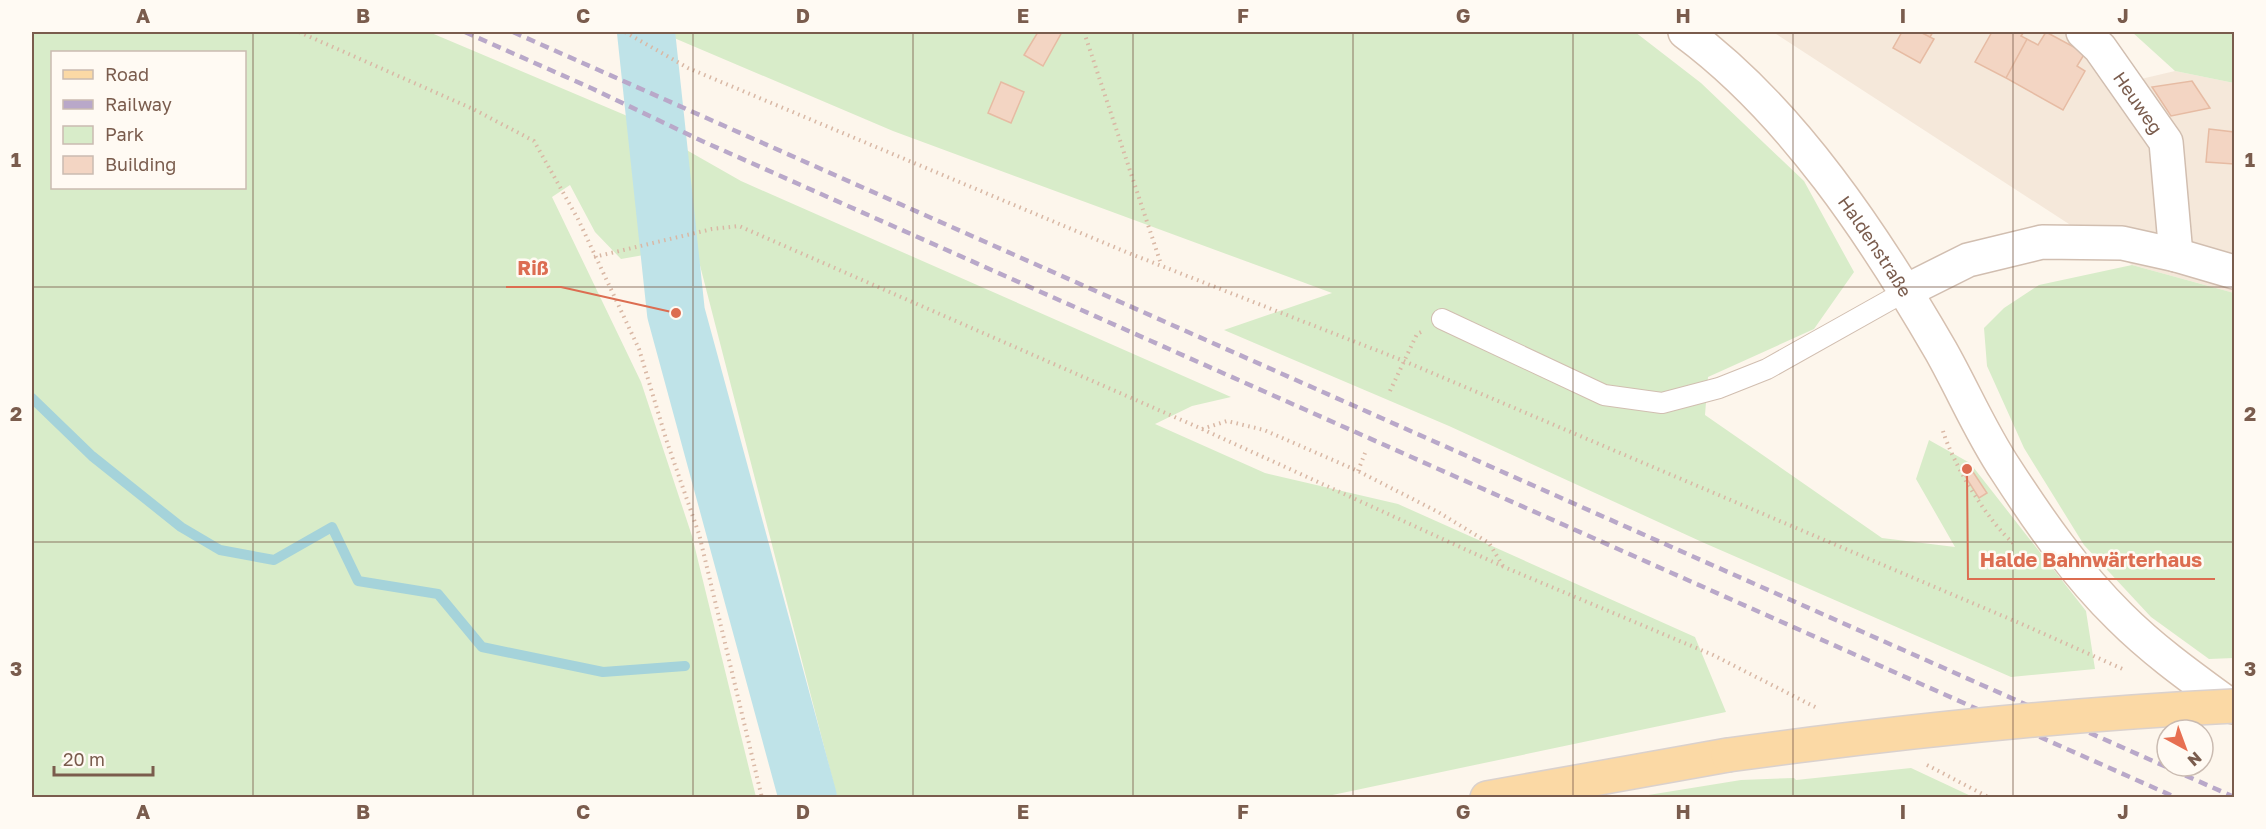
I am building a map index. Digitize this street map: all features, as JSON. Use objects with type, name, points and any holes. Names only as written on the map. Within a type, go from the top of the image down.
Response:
[{"type":"main road","points":[[1487,798],[1728,755],[1984,723],[2166,709],[2235,707]]},
{"type":"street","name":"Haldenstraße","points":[[1685,32],[1710,52],[1756,96],[1803,148],[1856,214],[1906,291],[1968,260],[2042,242],[2122,243],[2176,255],[2235,272]]},
{"type":"street","name":"Heuweg","points":[[2083,32],[2100,48],[2166,142],[2176,255]]},
{"type":"street","points":[[1906,291],[2005,469],[2066,554],[2101,597],[2141,637],[2173,664],[2235,707]]},
{"type":"lane","points":[[1442,319],[1604,395],[1662,403],[1719,388],[1767,369],[1906,291]]},
{"type":"path","points":[[300,32],[473,109],[534,141],[578,219],[639,350],[667,442],[699,534],[762,798]]},
{"type":"path","points":[[625,32],[688,68],[1161,265],[1404,361],[2122,668]]},
{"type":"path","points":[[1084,32],[1161,265]]},
{"type":"path","points":[[594,257],[712,229],[739,226],[1202,429],[1504,567],[1713,655],[1820,710]]},
{"type":"path","points":[[1390,392],[1404,361]]},
{"type":"path","points":[[1202,429],[1227,421],[1264,430],[1358,471],[1438,512],[1489,543],[1504,567]]},
{"type":"path","points":[[1358,471],[1365,453]]},
{"type":"path","points":[[1926,765],[1990,798]]},
{"type":"shaded area","points":[[1773,32],[2092,32],[2141,79],[2175,71],[2234,83],[2234,293],[2132,265]]},
{"type":"green space","points":[[32,32],[429,32],[625,115],[741,181],[1231,397],[1192,406],[1155,424],[1265,473],[1398,504],[1695,637],[1726,712],[1323,797],[837,797],[695,246],[621,259],[595,232],[570,185],[552,197],[641,382],[692,536],[756,797],[32,797]]},
{"type":"green space","points":[[660,32],[1635,32],[1701,83],[1804,181],[1854,272],[1814,329],[1708,377],[1705,415],[1882,538],[1955,547],[1916,479],[1929,440],[1970,463],[2086,611],[2095,669],[2011,677],[1702,542],[1449,426],[1224,330],[1332,293],[893,131]]},
{"type":"green space","points":[[2132,32],[2234,32],[2234,83],[2175,71]]},
{"type":"green space","points":[[2132,265],[2234,293],[2234,658],[2209,659],[2151,617],[2084,545],[2024,448],[1987,366],[1984,328],[2004,308],[2039,285]]},
{"type":"green space","points":[[1911,768],[1973,797],[1636,797],[1741,780],[1794,778],[1796,780]]},
{"type":"building","points":[[1038,32],[1062,32],[1043,66],[1024,55]]},
{"type":"building","points":[[1902,32],[1920,32],[1934,39],[1920,63],[1893,48]]},
{"type":"building","points":[[1920,32],[1933,32],[1930,37]]},
{"type":"building","points":[[1992,32],[2024,32],[2021,36],[2027,39],[2006,78],[1975,62]]},
{"type":"building","points":[[2046,32],[2085,53],[2077,66],[2085,71],[2063,110],[2006,78],[2027,39],[2038,45]]},
{"type":"building","points":[[2192,81],[2210,108],[2171,116],[2152,87]]},
{"type":"building","points":[[1001,82],[1024,92],[1011,123],[988,113]]},
{"type":"building","points":[[2209,129],[2234,132],[2234,164],[2206,162]]},
{"type":"building","points":[[1973,472],[1987,493],[1979,498],[1965,476]]},
{"type":"waterway","points":[[646,32],[676,313],[808,798]]},
{"type":"waterway","points":[[32,398],[92,456],[181,527],[220,550],[274,560],[332,527],[358,581],[438,594],[482,647],[603,672],[685,666]]},
{"type":"railway","points":[[465,32],[702,141],[2177,798]]},
{"type":"railway","points":[[513,32],[2234,797]]},
{"type":"place","name":"Riß","points":[[676,313]]},
{"type":"place","name":"Halde Bahnwärterhaus","points":[[1967,469]]}]
